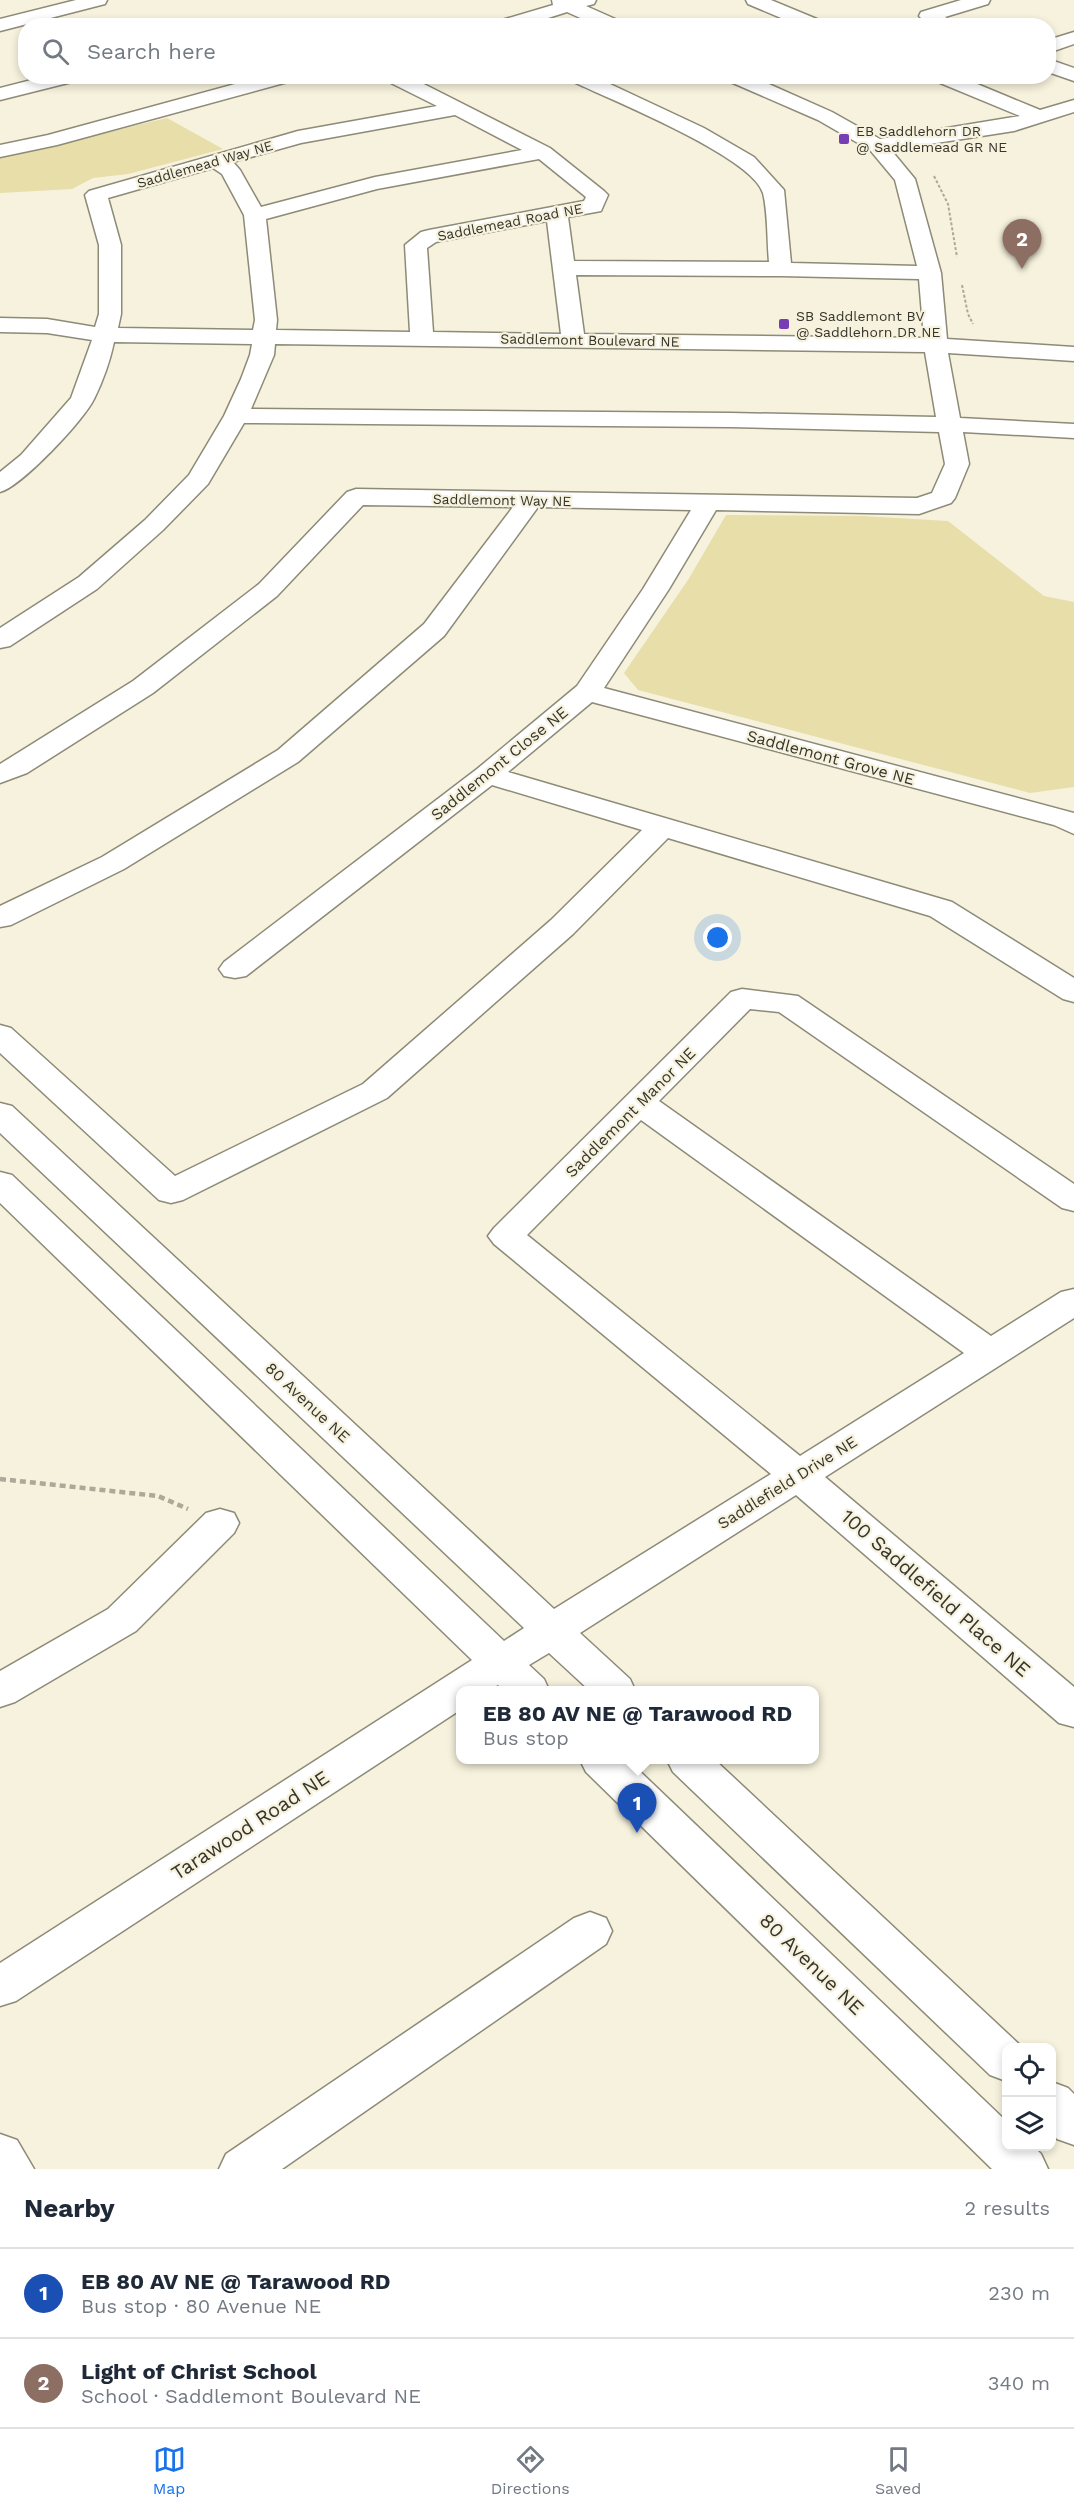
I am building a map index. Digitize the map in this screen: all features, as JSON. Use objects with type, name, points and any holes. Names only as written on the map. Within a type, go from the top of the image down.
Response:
[{"type":"street","points":[[0,9],[36,0]]},
{"type":"street","points":[[27,18],[98,0]]},
{"type":"street","points":[[523,18],[562,3],[587,0]]},
{"type":"street","points":[[763,3],[793,0]]},
{"type":"street","points":[[933,18],[928,16],[981,0]]},
{"type":"street","points":[[562,3],[597,18]]},
{"type":"street","points":[[763,3],[798,18]]},
{"type":"street","points":[[0,25],[18,20]]},
{"type":"street","points":[[1056,44],[1074,38]]},
{"type":"street","points":[[1056,68],[1074,75]]},
{"type":"street","points":[[0,94],[41,84]]},
{"type":"street","points":[[0,151],[61,139],[259,84]]},
{"type":"street","name":"Saddlemead Road NE","points":[[408,84],[543,152],[597,195],[593,206],[429,237],[416,245],[422,337]]},
{"type":"street","points":[[593,84],[697,132],[747,161],[773,190],[781,269]]},
{"type":"street","points":[[751,84],[825,116],[878,146],[1014,125],[1074,106]]},
{"type":"street","points":[[959,84],[1039,117]]},
{"type":"street","name":"Saddlemead Way NE","points":[[105,335],[110,314],[110,245],[96,195],[298,137],[456,109]]},
{"type":"street","name":"Saddlemont Way NE","points":[[0,774],[17,767],[143,687],[259,597],[356,497],[919,506],[942,498],[957,464],[936,345],[930,273],[905,179],[878,146]]},
{"type":"street","points":[[255,215],[375,183],[543,152]]},
{"type":"street","points":[[0,640],[88,583],[154,525],[199,478],[236,416],[262,355],[266,320],[255,215],[230,170],[217,161]]},
{"type":"street","points":[[556,213],[573,340]]},
{"type":"street","points":[[564,268],[781,269],[930,273]]},
{"type":"street","name":"Saddlemont Boulevard NE","points":[[0,325],[47,326],[105,335],[264,338],[422,337],[936,345],[1074,354]]},
{"type":"street","points":[[0,485],[30,460],[82,400],[105,335]]},
{"type":"street","name":"Saddlemont Boulevard NE","points":[[0,344],[42,344],[105,335]]},
{"type":"street","points":[[236,416],[730,420],[1074,431]]},
{"type":"street","points":[[0,918],[112,863],[288,756],[434,630],[530,501]]},
{"type":"street","name":"Saddlemont Close NE","points":[[235,969],[488,775],[587,692],[656,589],[707,504]]},
{"type":"street","name":"Saddlemont Grove NE","points":[[587,692],[1071,819]]},
{"type":"street","points":[[488,775],[941,909],[1074,992]]},
{"type":"street","points":[[0,1035],[171,1192],[375,1091],[562,927],[662,827]]},
{"type":"street","name":"Saddlemont Manor NE","points":[[798,1475],[506,1236],[742,999],[787,1003],[1074,1200]]},
{"type":"street","points":[[639,1103],[991,1354]]},
{"type":"street","name":"80 Avenue NE","points":[[0,1114],[611,1686]]},
{"type":"street","points":[[0,1183],[515,1677]]},
{"type":"street","name":"Saddlefield Drive NE","points":[[515,1677],[553,1631],[1074,1301]]},
{"type":"street","name":"100 Saddlefield Place NE","points":[[798,1475],[1074,1711]]},
{"type":"street","points":[[0,1691],[122,1620],[220,1523]]},
{"type":"street","name":"Tarawood Road NE","points":[[500,1686],[515,1677]]},
{"type":"street","name":"Tarawood Road NE","points":[[0,1987],[456,1713]]},
{"type":"street","name":"80 Avenue NE","points":[[605,1764],[1024,2169]]},
{"type":"street","points":[[692,1764],[1002,2057]]},
{"type":"street","points":[[243,2169],[590,1931]]},
{"type":"street","points":[[1056,2107],[1074,2124]]},
{"type":"street","points":[[0,2155],[10,2169]]},
{"type":"path","points":[[0,1479],[158,1496],[220,1523]]},
{"type":"shaded area","points":[[167,118],[223,149],[128,174],[93,178],[72,189],[0,193],[0,158]]},
{"type":"shaded area","points":[[726,515],[862,516],[948,521],[1044,596],[1074,602],[1074,787],[1030,793],[638,690],[624,673],[688,580]]},
{"type":"place","name":"EB Saddlehorn DR @ Saddlemead GR NE","points":[[844,139]]},
{"type":"place","name":"Light of Christ School","points":[[1022,269]]},
{"type":"place","name":"SB Saddlemont BV @ Saddlehorn DR NE","points":[[784,324]]},
{"type":"place","name":"EB 80 AV NE @ Tarawood RD","points":[[637,1833]]}]
